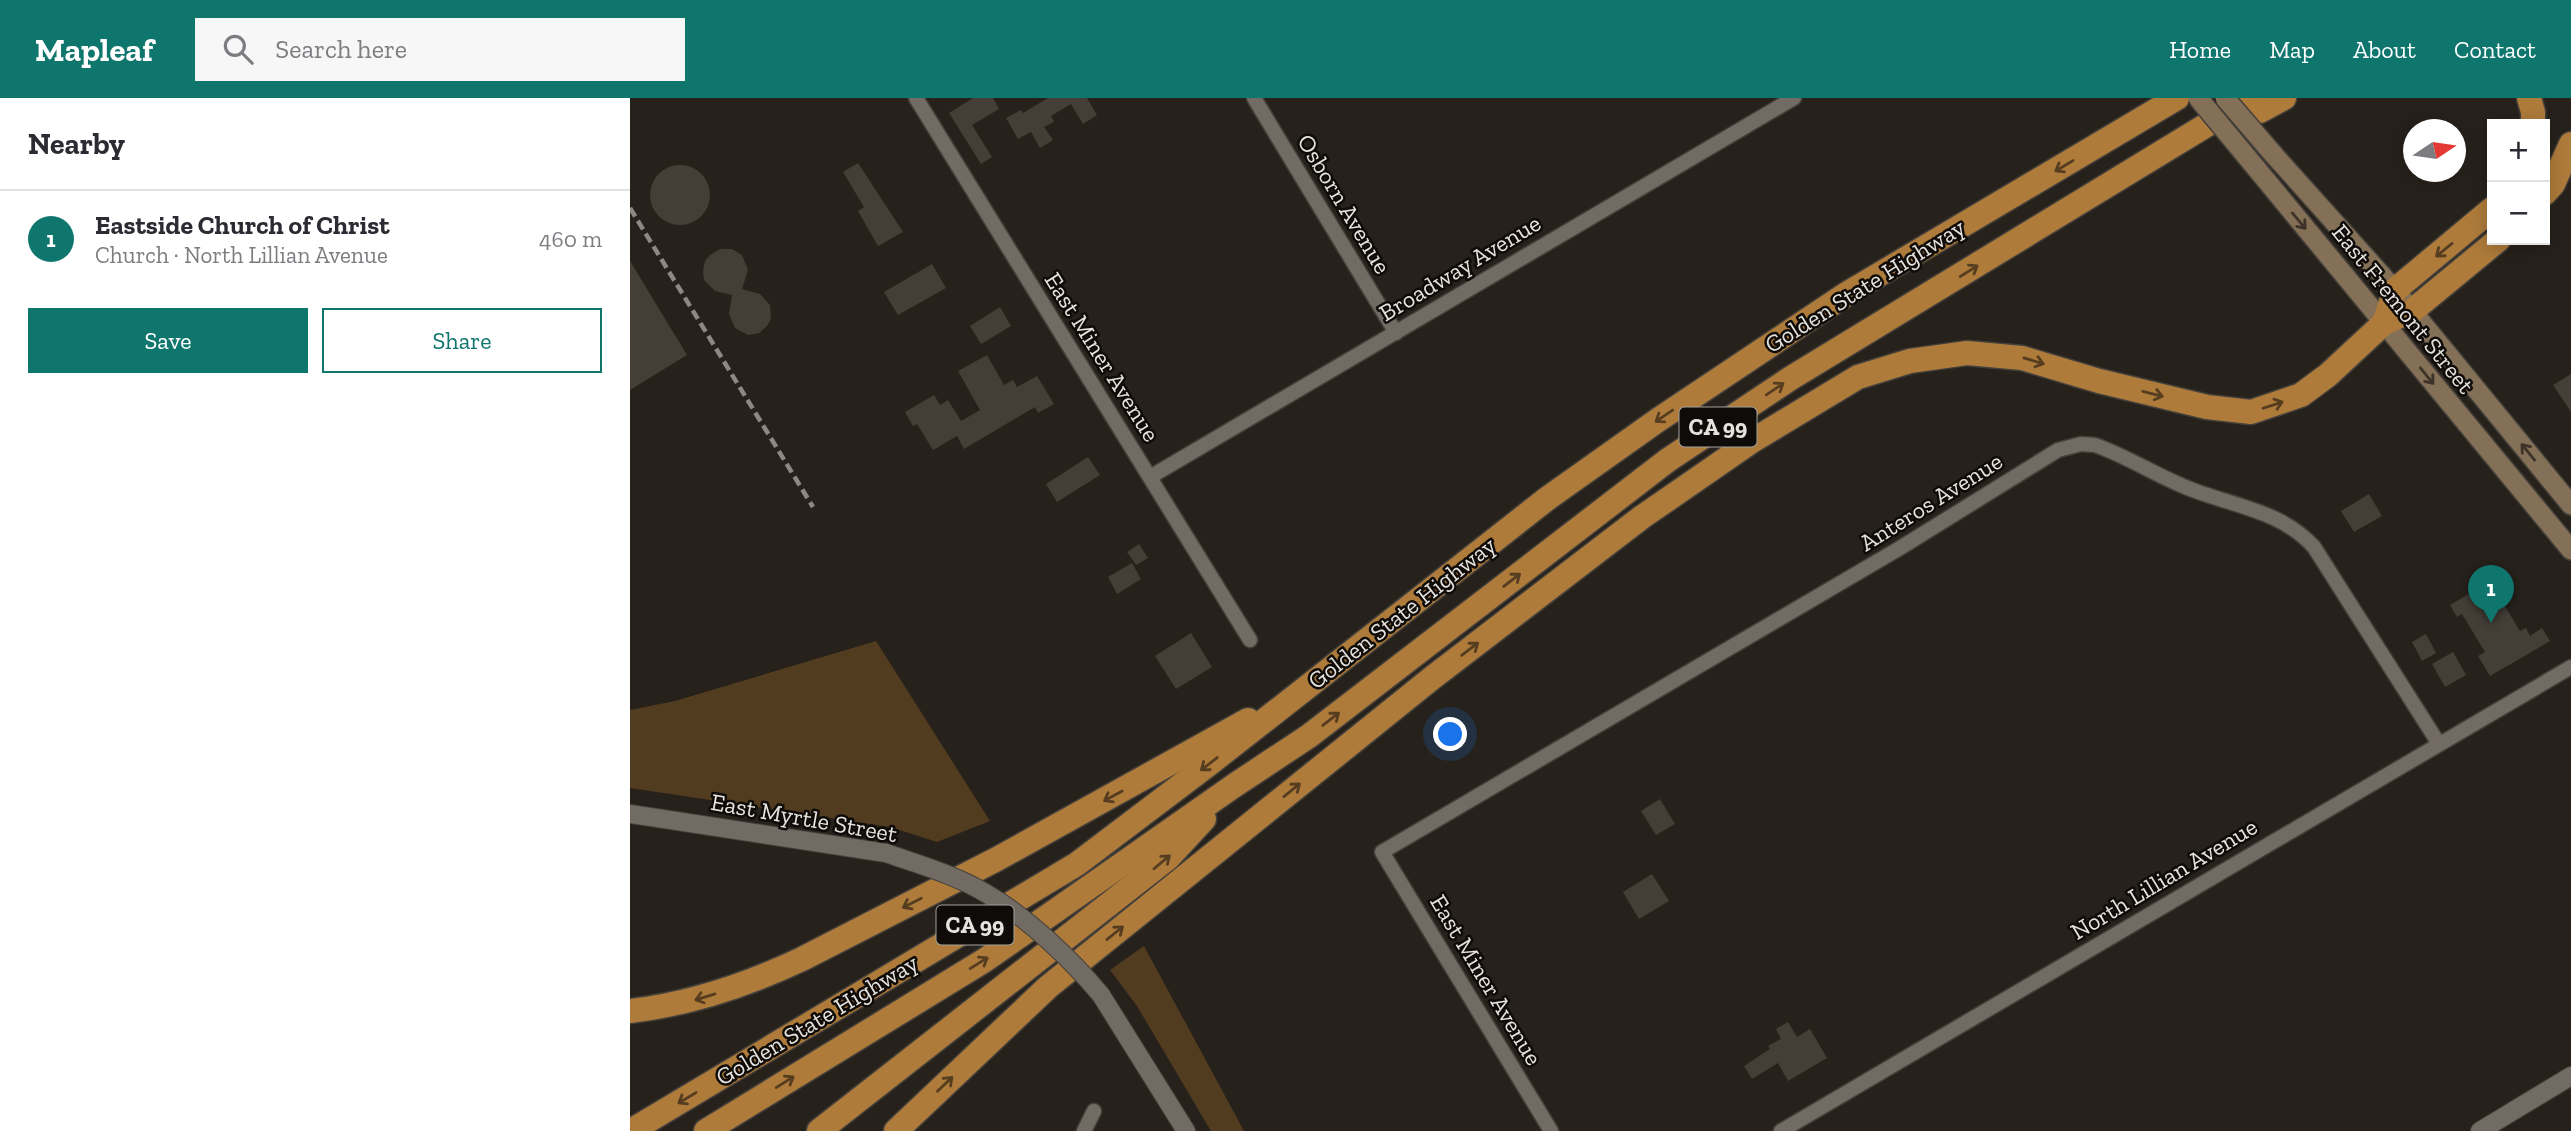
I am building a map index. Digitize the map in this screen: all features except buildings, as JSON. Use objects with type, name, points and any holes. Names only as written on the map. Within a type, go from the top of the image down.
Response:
[{"type":"highway","points":[[2123,131],[2151,98]]},
{"type":"highway","name":"Golden State Highway","points":[[631,1131],[1077,864],[1548,498],[1658,419],[1848,293],[2177,98]]},
{"type":"highway","points":[[2235,102],[2260,111],[2284,98]]},
{"type":"highway","points":[[2529,98],[2533,119]]},
{"type":"highway","name":"Golden State Highway","points":[[706,1131],[985,960],[1309,736],[1668,460],[1791,378],[2235,102]]},
{"type":"highway","points":[[2550,187],[2571,144]]},
{"type":"highway","points":[[2384,323],[2395,290],[2487,213]]},
{"type":"highway","points":[[896,1131],[1048,987],[1432,678],[1642,517],[1752,441],[1858,377],[1910,360],[1967,353],[2022,358],[2099,381],[2193,404],[2251,412],[2301,395],[2328,375],[2384,323],[2412,311],[2492,245]]},
{"type":"highway","points":[[630,1011],[701,998],[792,964],[997,859],[1195,747],[1301,692]]},
{"type":"highway","points":[[819,1131],[1168,858],[1235,785]]},
{"type":"main road","name":"East Fremont Street","points":[[2198,98],[2571,550]]},
{"type":"main road","name":"East Fremont Street","points":[[2235,102],[2274,155],[2395,290],[2571,505]]},
{"type":"street","name":"Osborn Avenue","points":[[1254,98],[1396,333]]},
{"type":"street","name":"Broadway Avenue","points":[[1150,477],[1794,98]]},
{"type":"street","name":"East Miner Avenue","points":[[920,99],[1250,640]]},
{"type":"street","name":"Anteros Avenue","points":[[1382,852],[1900,548],[2058,450],[2081,444],[2109,450],[2199,493],[2276,518],[2302,533],[2314,547],[2439,744]]},
{"type":"street","name":"North Lillian Avenue","points":[[1781,1131],[2571,667]]},
{"type":"street","name":"East Myrtle Street","points":[[630,814],[886,853],[987,893],[1082,971],[1101,995],[1186,1131]]},
{"type":"street","name":"East Miner Avenue","points":[[1382,852],[1551,1131]]},
{"type":"street","points":[[2480,1131],[2571,1076]]},
{"type":"street","points":[[1084,1131],[1094,1111]]},
{"type":"shaded area","points":[[876,641],[990,821],[937,842],[890,827],[630,788],[630,710],[675,701]]},
{"type":"shaded area","points":[[1144,946],[1244,1131],[1211,1131],[1137,1006],[1110,970]]},
{"type":"railway","points":[[630,208],[813,507]]},
{"type":"place","name":"Eastside Church of Christ","points":[[2491,623]]}]
